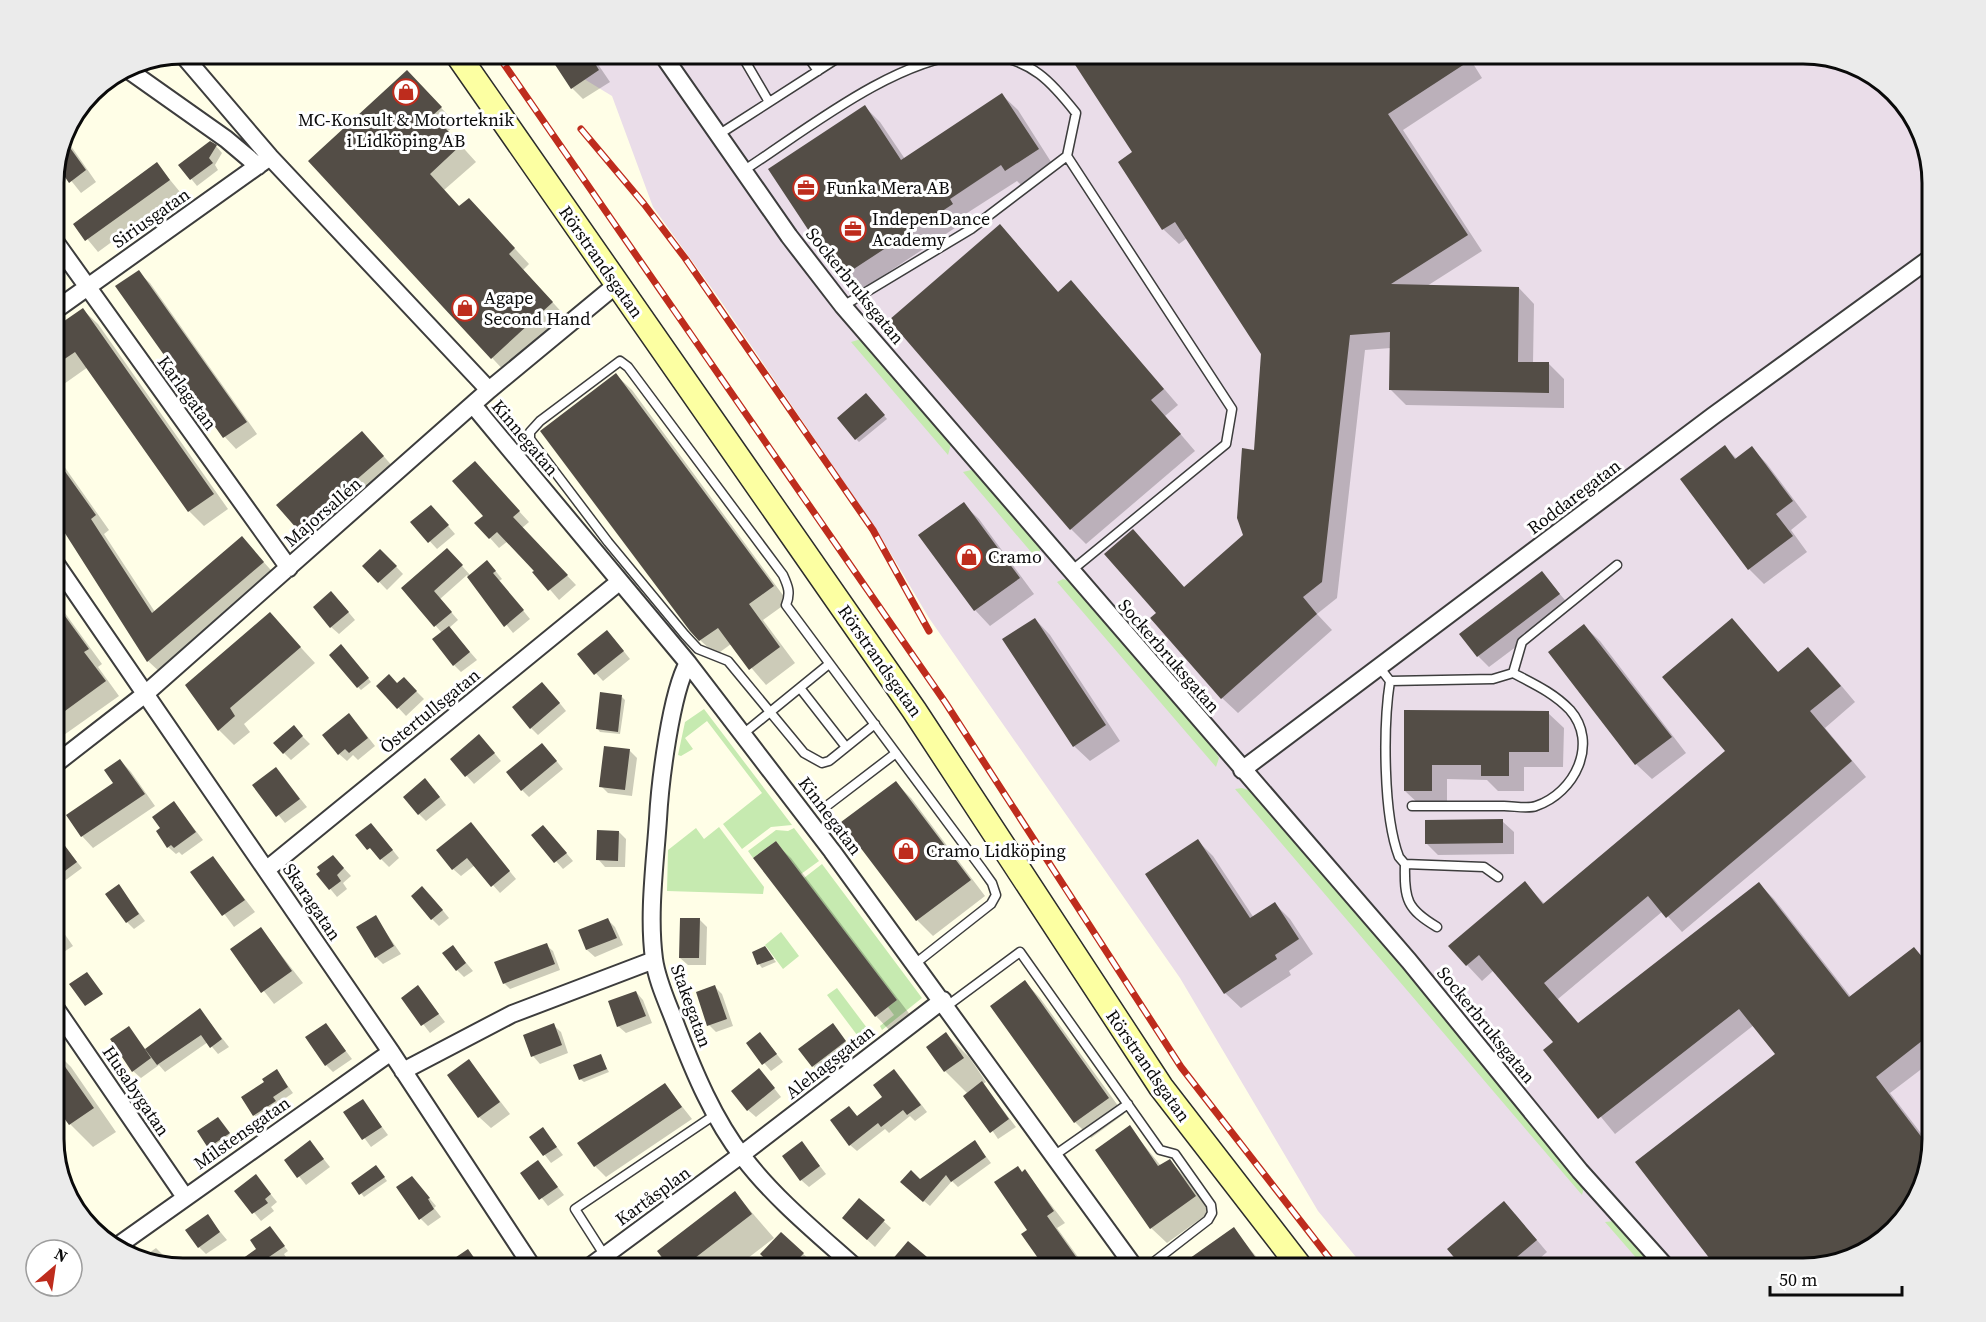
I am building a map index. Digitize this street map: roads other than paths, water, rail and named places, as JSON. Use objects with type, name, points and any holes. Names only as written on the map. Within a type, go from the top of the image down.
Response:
[{"type":"main road","name":"Rörstrandsgatan","points":[[464,64],[914,710],[1161,1087],[1293,1258]]},
{"type":"street","name":"Kinnegatan","points":[[190,64],[264,162],[489,390]]},
{"type":"street","name":"Sockerbruksgatan","points":[[669,64],[789,236],[843,306],[1409,961],[1580,1171],[1658,1258]]},
{"type":"street","points":[[136,75],[234,145],[264,162]]},
{"type":"street","name":"Siriusgatan","points":[[65,302],[264,162]]},
{"type":"street","name":"Karlagatan","points":[[65,256],[289,568]]},
{"type":"street","name":"Roddaregatan","points":[[1242,770],[1385,674],[1713,416],[1922,264]]},
{"type":"street","name":"Majorsallén","points":[[65,756],[144,695],[489,390],[616,285]]},
{"type":"street","name":"Kinnegatan","points":[[473,405],[688,663],[743,734],[916,963],[1128,1258]]},
{"type":"street","name":"Skaragatan","points":[[65,577],[391,1052],[526,1258]]},
{"type":"street","name":"Östertullsgatan","points":[[266,870],[619,582]]},
{"type":"street","name":"Stakegatan","points":[[688,663],[683,672],[676,704],[659,801],[654,960],[685,1048],[716,1114],[741,1155],[786,1204],[845,1258]]},
{"type":"street","points":[[403,1071],[512,1014],[654,960]]},
{"type":"street","name":"Alehagsgatan","points":[[741,1155],[945,1003]]},
{"type":"street","name":"Husabygatan","points":[[65,1022],[185,1197]]},
{"type":"street","name":"Milstensgatan","points":[[124,1241],[391,1052]]},
{"type":"street","name":"Kartåsplan","points":[[602,1258],[741,1155]]},
{"type":"lane","points":[[747,64],[769,102]]},
{"type":"lane","points":[[813,64],[818,71]]},
{"type":"lane","points":[[718,135],[829,64]]},
{"type":"lane","points":[[743,171],[886,78],[926,64]]},
{"type":"lane","points":[[843,306],[971,229],[1068,156],[1076,113],[1050,80],[1022,64]]},
{"type":"lane","points":[[1068,156],[1232,409],[1226,444],[1071,571]]},
{"type":"lane","points":[[875,724],[829,761],[822,763],[804,753],[728,661],[699,649],[608,542],[530,439],[530,432],[540,421],[620,361],[628,368],[783,574],[788,586],[789,597],[786,605],[875,724],[992,883],[996,895],[991,904],[916,963]]},
{"type":"lane","points":[[1513,673],[1522,642],[1617,566]]},
{"type":"lane","points":[[743,734],[829,664]]},
{"type":"lane","points":[[1412,806],[1536,806],[1554,796],[1575,776],[1581,762],[1583,731],[1572,712],[1553,694],[1513,673],[1493,679],[1385,674],[1389,796],[1396,849],[1405,864],[1408,904],[1416,914],[1437,927]]},
{"type":"lane","points":[[800,688],[846,747]]},
{"type":"lane","points":[[828,806],[896,753]]},
{"type":"lane","points":[[1405,864],[1484,867],[1498,877]]},
{"type":"lane","points":[[945,1003],[1020,951],[1160,1150],[1175,1154],[1211,1205],[1212,1213],[1208,1220],[1159,1258]]},
{"type":"lane","points":[[1055,1155],[1128,1104]]},
{"type":"lane","points":[[605,1256],[575,1209],[716,1114]]},
{"type":"railway","points":[[504,64],[945,702],[1181,1067],[1329,1258]]},
{"type":"railway","points":[[581,129],[644,204],[685,258],[873,530],[929,631]]},
{"type":"place","name":"MC-Konsult & Motorteknik i Lidköping AB","points":[[406,92]]},
{"type":"place","name":"Funka Mera AB","points":[[806,188]]},
{"type":"place","name":"IndepenDance Academy","points":[[853,229]]},
{"type":"place","name":"Agape Second Hand","points":[[465,308]]},
{"type":"place","name":"Cramo","points":[[969,557]]},
{"type":"place","name":"Cramo Lidköping","points":[[906,851]]}]
